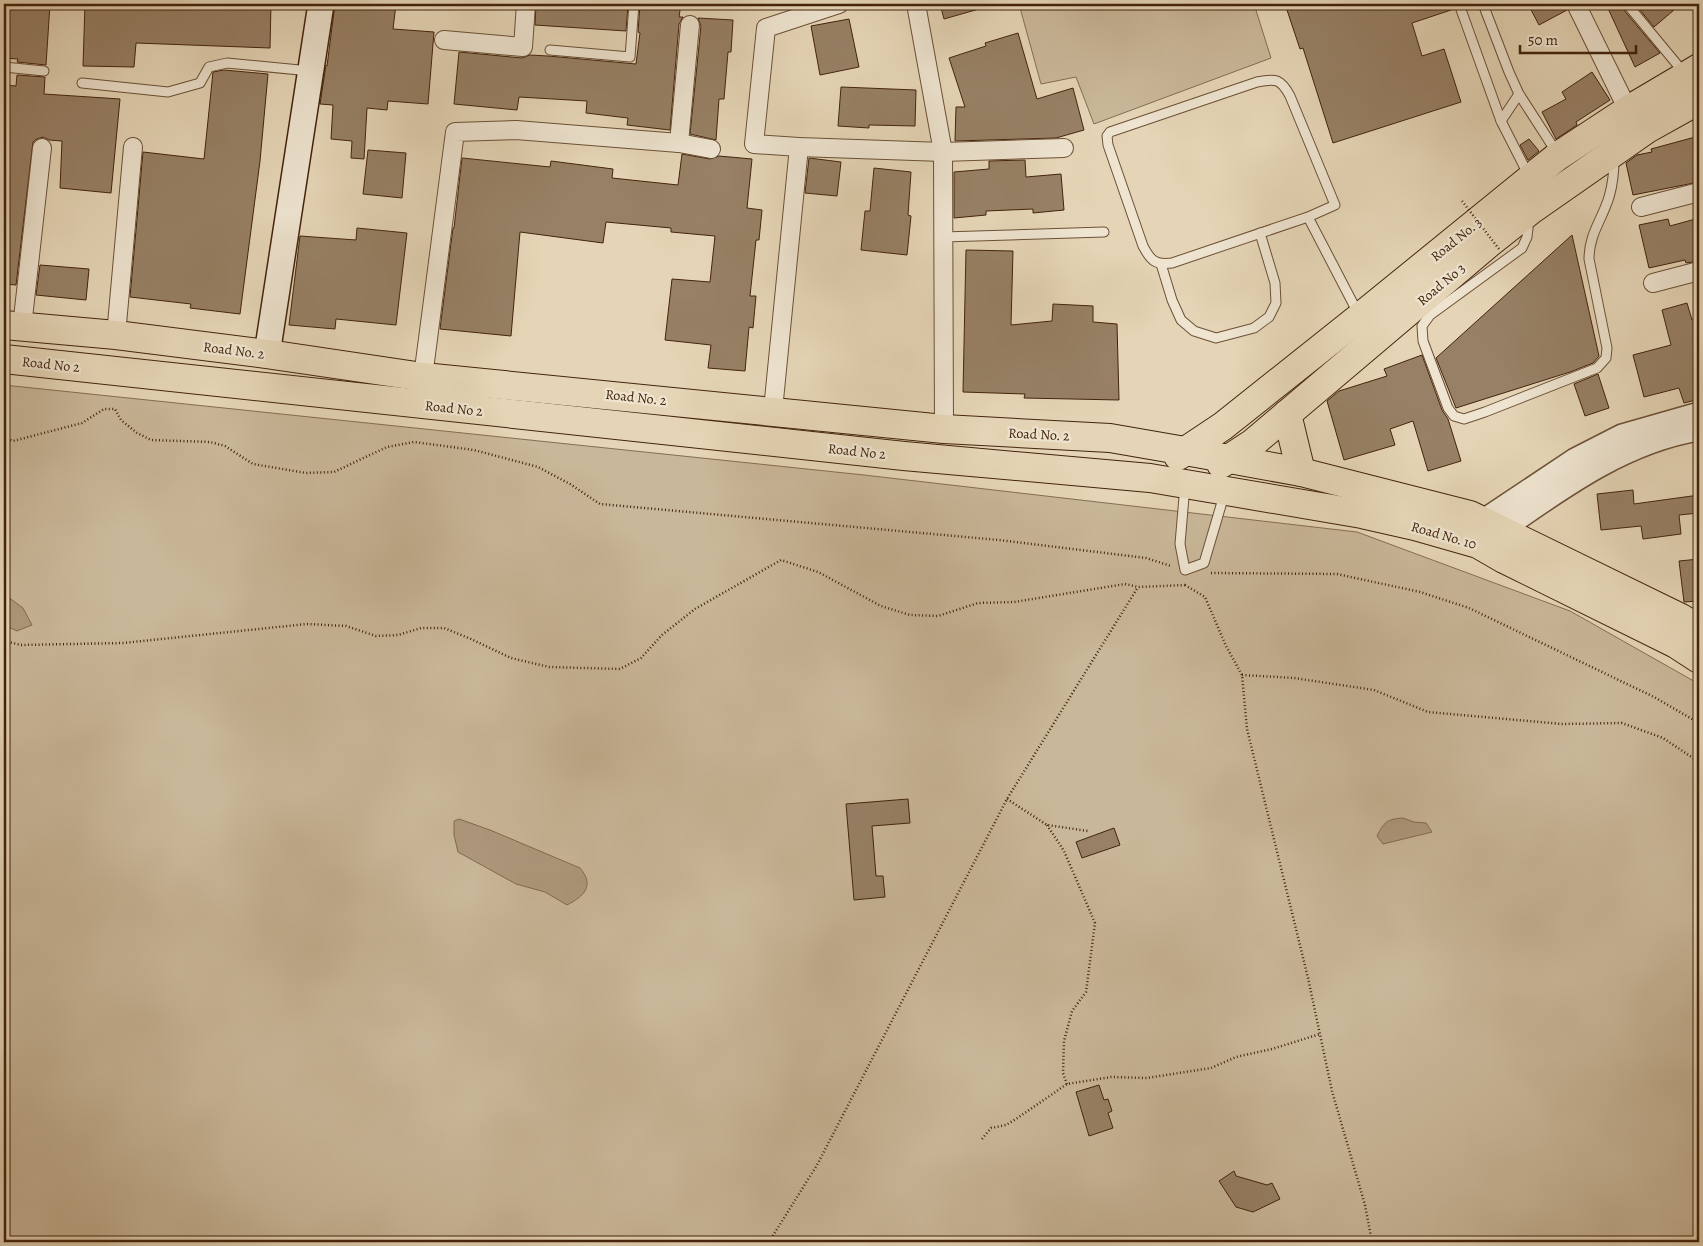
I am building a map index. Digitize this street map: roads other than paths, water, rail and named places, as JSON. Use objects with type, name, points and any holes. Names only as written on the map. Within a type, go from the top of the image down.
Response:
[{"type":"main road","points":[[267,354],[321,4]]},
{"type":"main road","name":"Road No. 3","points":[[1150,478],[1185,451],[1223,426],[1558,156],[1628,110],[1693,72]]},
{"type":"main road","name":"Road No 3","points":[[1205,497],[1228,460],[1253,443],[1488,244],[1531,210],[1647,129],[1699,100]]},
{"type":"main road","name":"Road No. 2","points":[[13,326],[116,335],[423,376],[944,428],[1110,438],[1268,466]]},
{"type":"main road","name":"Road No 2","points":[[4,359],[904,456],[1150,478]]},
{"type":"main road","points":[[1287,414],[1301,472]]},
{"type":"main road","points":[[1110,438],[1183,435],[1223,426]]},
{"type":"main road","name":"Road No. 10","points":[[1268,466],[1301,472],[1470,515],[1681,618],[1699,629]]},
{"type":"main road","points":[[1150,478],[1205,497]]},
{"type":"main road","name":"Road No. 10","points":[[1205,497],[1362,514],[1415,526],[1478,544],[1504,559],[1676,644],[1699,659]]},
{"type":"street","points":[[444,40],[523,47],[526,4]]},
{"type":"street","points":[[839,4],[766,28],[754,144],[799,148],[943,152],[1064,148]]},
{"type":"street","points":[[916,4],[943,152],[944,428]]},
{"type":"street","points":[[1576,4],[1628,110]]},
{"type":"street","points":[[679,143],[690,25]]},
{"type":"street","points":[[423,376],[455,132],[516,130],[679,143],[711,149]]},
{"type":"street","points":[[116,335],[133,147]]},
{"type":"street","points":[[13,326],[42,148]]},
{"type":"street","points":[[773,410],[799,148]]},
{"type":"street","points":[[1641,207],[1699,192]]},
{"type":"street","points":[[1654,283],[1699,271]]},
{"type":"street","points":[[1492,526],[1575,459],[1622,435],[1699,413]]},
{"type":"street","points":[[1492,526],[1555,494],[1589,472],[1616,458],[1669,437],[1699,430]]},
{"type":"lane","points":[[550,50],[630,57],[634,4]]},
{"type":"lane","points":[[1459,4],[1501,121],[1530,178]]},
{"type":"lane","points":[[1483,4],[1519,94],[1558,156]]},
{"type":"lane","points":[[1627,4],[1693,72]]},
{"type":"lane","points":[[82,83],[168,92],[200,83],[209,67],[227,63],[311,71]]},
{"type":"lane","points":[[4,67],[44,71]]},
{"type":"lane","points":[[1276,80],[1284,84],[1290,96],[1335,205],[1308,217],[1172,263],[1161,264],[1149,257],[1143,246],[1106,140],[1107,136],[1110,132],[1257,82],[1276,80]]},
{"type":"lane","points":[[1501,121],[1519,94]]},
{"type":"lane","points":[[1531,210],[1527,237],[1522,248],[1430,315],[1422,326],[1423,341],[1448,408],[1454,416],[1464,419],[1485,412],[1597,368],[1606,358],[1607,348],[1589,259],[1589,245],[1609,197],[1614,170],[1614,153]]},
{"type":"lane","points":[[1308,217],[1360,317]]},
{"type":"lane","points":[[943,237],[1104,232]]},
{"type":"lane","points":[[1161,264],[1172,300],[1181,320],[1194,331],[1216,338],[1254,328],[1269,317],[1276,303],[1275,283],[1260,233]]},
{"type":"lane","points":[[1205,497],[1204,562],[1185,570],[1180,544],[1205,497]]},
{"type":"lane","points":[[1266,507],[1358,521],[1407,534]]},
{"type":"lane","points":[[1475,555],[1504,559]]}]
